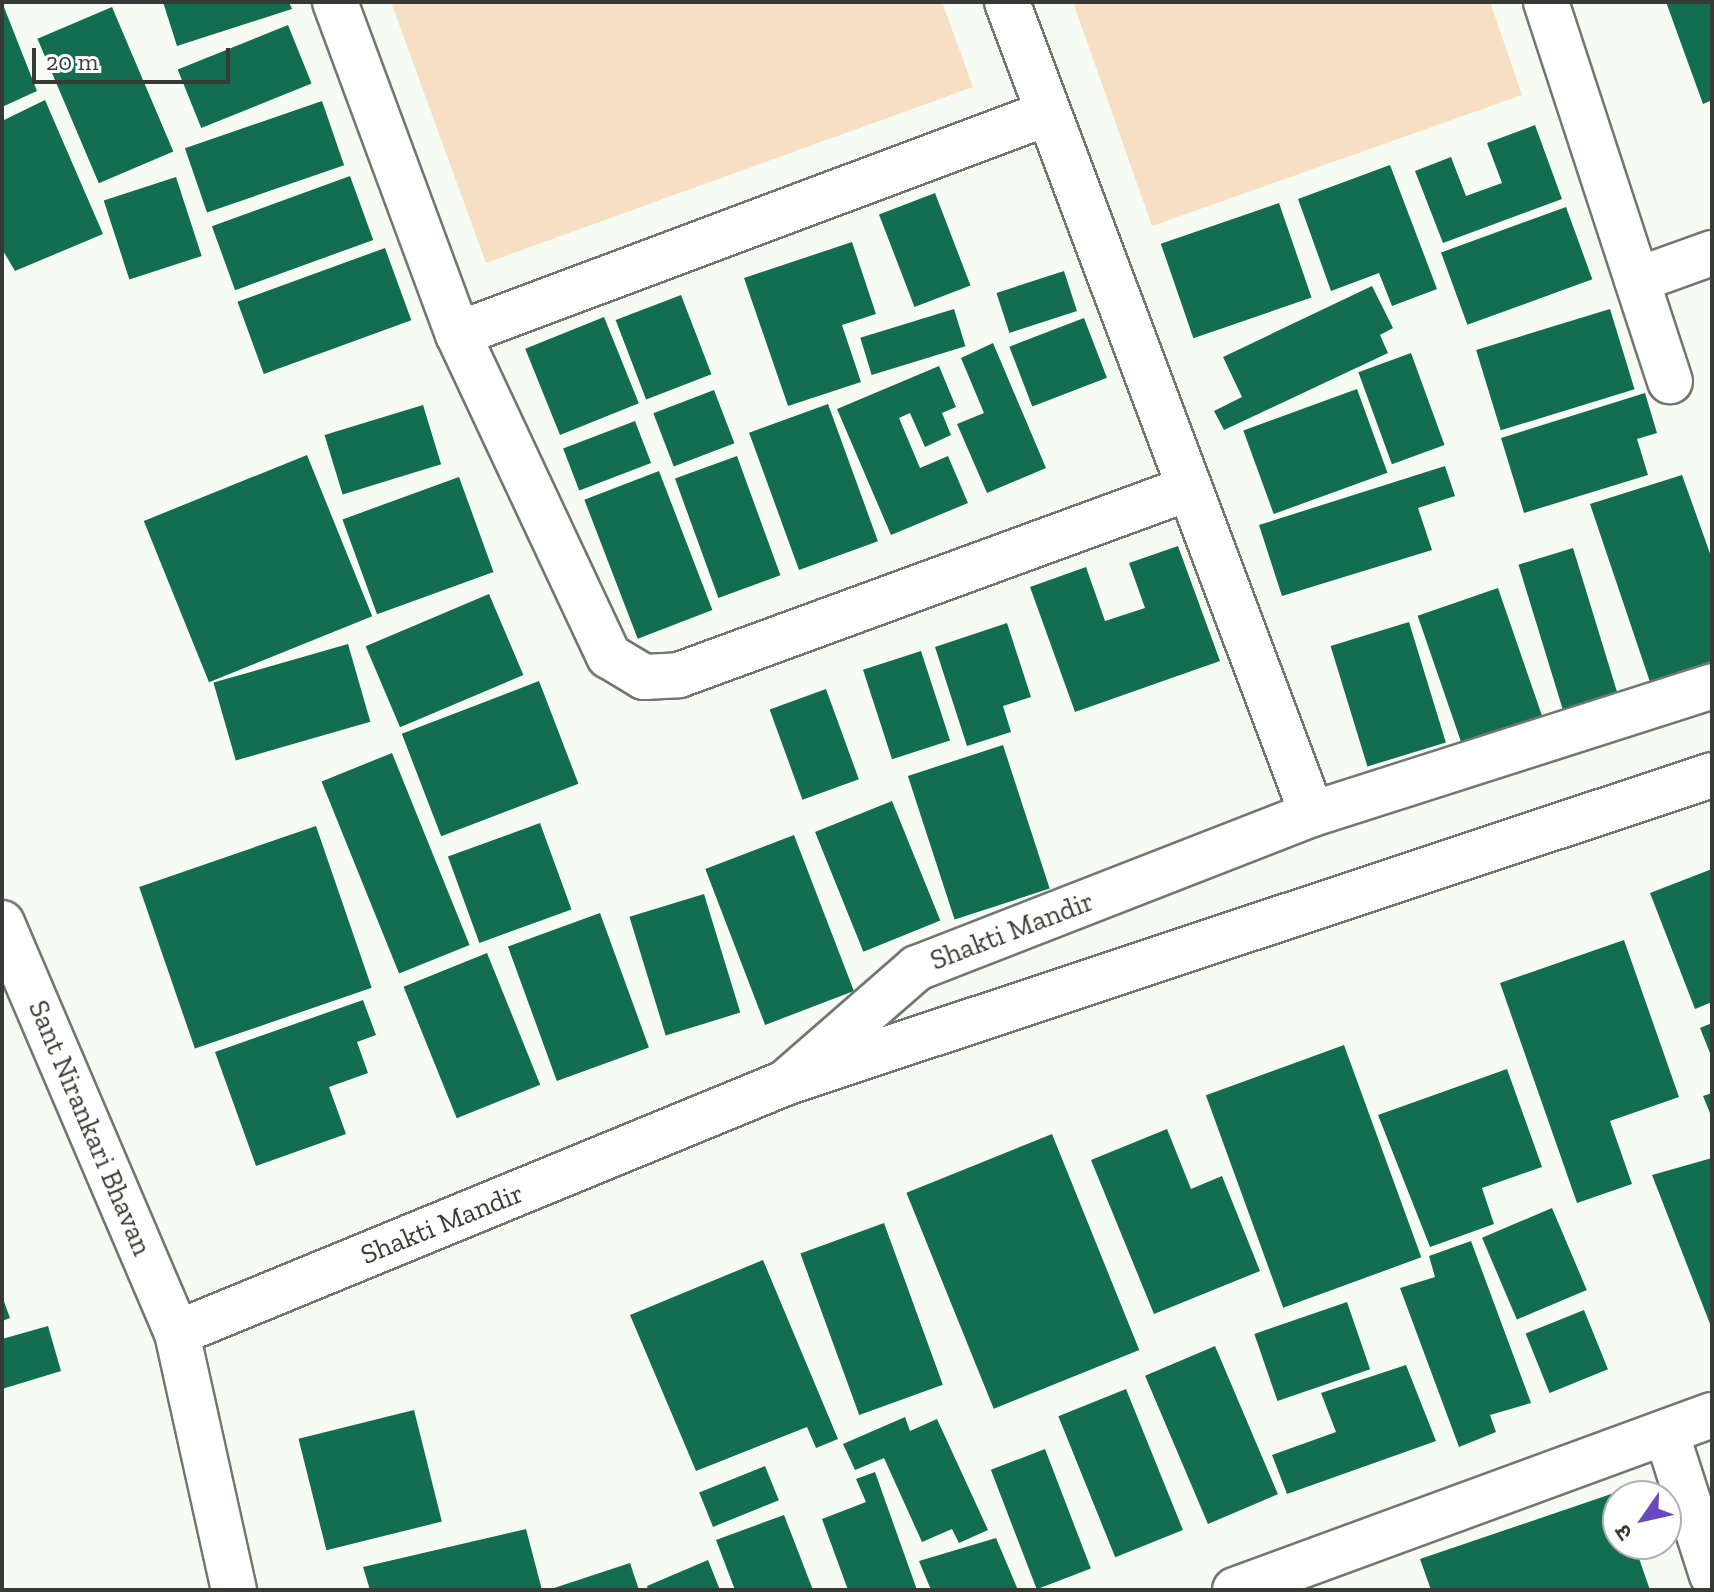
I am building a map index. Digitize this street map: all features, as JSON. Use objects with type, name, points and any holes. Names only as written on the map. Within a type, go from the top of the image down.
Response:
[{"type":"street","points":[[335,2],[458,334],[609,656],[644,677],[679,675],[1187,489]]},
{"type":"street","points":[[1007,2],[1187,489],[1312,814]]},
{"type":"street","points":[[1546,2],[1670,381]]},
{"type":"street","points":[[458,334],[1048,113]]},
{"type":"street","points":[[1637,280],[1712,253]]},
{"type":"street","name":"Shakti Mandir","points":[[177,1333],[785,1083],[917,968],[1312,814],[1712,686]]},
{"type":"street","points":[[785,1083],[1007,1014],[1712,775]]},
{"type":"street","name":"Sant Nirankari Bhavan","points":[[2,923],[177,1333],[234,1590]]},
{"type":"street","points":[[1235,1590],[1712,1415]]},
{"type":"street","points":[[1666,1432],[1712,1575]]},
{"type":"shaded area","points":[[391,2],[942,2],[973,87],[486,263]]},
{"type":"shaded area","points":[[1073,2],[1490,2],[1522,95],[1152,226]]},
{"type":"building","points":[[2,2],[37,91],[2,107]]},
{"type":"building","points":[[163,2],[289,2],[292,9],[177,46]]},
{"type":"building","points":[[1666,2],[1712,2],[1712,100],[1703,104]]},
{"type":"building","points":[[112,7],[173,152],[99,183],[37,39]]},
{"type":"building","points":[[288,25],[312,83],[201,128],[178,70]]},
{"type":"building","points":[[45,100],[103,234],[15,271],[2,249],[2,121]]},
{"type":"building","points":[[322,101],[344,165],[207,213],[185,148]]},
{"type":"building","points":[[1535,125],[1562,199],[1443,243],[1415,171],[1451,157],[1466,196],[1502,183],[1487,143]]},
{"type":"building","points":[[1390,165],[1437,289],[1392,306],[1379,273],[1331,291],[1298,199]]},
{"type":"building","points":[[350,176],[373,240],[235,290],[212,226]]},
{"type":"building","points":[[176,177],[202,256],[129,279],[104,200]]},
{"type":"building","points":[[935,193],[970,285],[914,307],[879,215]]},
{"type":"building","points":[[1279,203],[1312,298],[1193,338],[1161,244]]},
{"type":"building","points":[[1566,207],[1592,279],[1467,325],[1441,252]]},
{"type":"building","points":[[852,242],[876,314],[842,325],[861,382],[788,406],[744,278]]},
{"type":"building","points":[[385,248],[411,320],[264,374],[237,302]]},
{"type":"building","points":[[1064,271],[1077,311],[1009,333],[996,293]]},
{"type":"building","points":[[1372,286],[1393,328],[1380,335],[1388,353],[1224,430],[1214,411],[1242,397],[1223,357]]},
{"type":"building","points":[[681,295],[711,374],[646,399],[616,320]]},
{"type":"building","points":[[954,309],[965,346],[872,375],[860,338]]},
{"type":"building","points":[[1610,309],[1635,389],[1501,430],[1476,350]]},
{"type":"building","points":[[604,317],[639,403],[560,435],[525,349]]},
{"type":"building","points":[[1084,318],[1107,378],[1032,406],[1009,347]]},
{"type":"building","points":[[993,343],[1046,468],[987,493],[957,424],[984,413],[961,358]]},
{"type":"building","points":[[1411,353],[1445,445],[1392,464],[1358,372]]},
{"type":"building","points":[[939,366],[956,407],[942,413],[951,435],[925,447],[910,413],[899,418],[920,468],[948,456],[968,503],[891,535],[837,409]]},
{"type":"building","points":[[1357,389],[1387,473],[1274,514],[1243,430]]},
{"type":"building","points":[[714,390],[734,443],[674,467],[653,413]]},
{"type":"building","points":[[1645,393],[1657,433],[1637,439],[1648,475],[1524,513],[1501,438]]},
{"type":"building","points":[[828,404],[878,541],[799,570],[749,433]]},
{"type":"building","points":[[423,405],[441,464],[343,494],[325,435]]},
{"type":"building","points":[[635,421],[651,463],[579,491],[563,449]]},
{"type":"building","points":[[307,455],[372,616],[209,682],[144,521]]},
{"type":"building","points":[[737,456],[780,575],[718,598],[675,479]]},
{"type":"building","points":[[1445,466],[1455,496],[1418,508],[1432,550],[1282,596],[1259,525]]},
{"type":"building","points":[[659,471],[712,610],[638,639],[584,500]]},
{"type":"building","points":[[1682,475],[1712,559],[1712,661],[1650,682],[1590,504]]},
{"type":"building","points":[[459,477],[494,572],[377,614],[342,519]]},
{"type":"building","points":[[1178,546],[1220,661],[1075,712],[1030,587],[1086,567],[1105,621],[1145,608],[1129,563]]},
{"type":"building","points":[[1573,548],[1617,693],[1563,710],[1518,565]]},
{"type":"building","points":[[1498,588],[1549,736],[1468,763],[1418,616]]},
{"type":"building","points":[[489,594],[523,675],[400,727],[366,646]]},
{"type":"building","points":[[1409,622],[1446,742],[1367,766],[1331,646]]},
{"type":"building","points":[[1007,623],[1031,697],[1003,706],[1011,732],[967,746],[935,647]]},
{"type":"building","points":[[348,644],[370,722],[236,760],[213,683]]},
{"type":"building","points":[[921,651],[950,740],[892,759],[863,670]]},
{"type":"building","points":[[539,681],[578,784],[441,836],[402,734]]},
{"type":"building","points":[[826,689],[859,779],[802,800],[770,710]]},
{"type":"building","points":[[1003,745],[1050,889],[955,920],[908,776]]},
{"type":"building","points":[[392,753],[470,945],[399,973],[322,781]]},
{"type":"building","points":[[892,801],[940,921],[863,952],[815,832]]},
{"type":"building","points":[[540,823],[571,909],[479,943],[448,857]]},
{"type":"building","points":[[316,826],[372,988],[195,1049],[139,887]]},
{"type":"building","points":[[794,835],[854,991],[765,1025],[705,869]]},
{"type":"building","points":[[1712,869],[1712,1002],[1695,1009],[1650,893]]},
{"type":"building","points":[[704,894],[740,1013],[666,1035],[629,917]]},
{"type":"building","points":[[600,913],[649,1047],[557,1081],[508,947]]},
{"type":"building","points":[[1624,940],[1679,1097],[1610,1121],[1632,1184],[1577,1203],[1500,983]]},
{"type":"building","points":[[487,953],[540,1085],[457,1118],[404,987]]},
{"type":"building","points":[[363,1000],[376,1035],[357,1042],[368,1073],[329,1087],[346,1134],[256,1166],[215,1052]]},
{"type":"building","points":[[1712,1023],[1712,1058],[1700,1028]]},
{"type":"building","points":[[1344,1045],[1421,1257],[1283,1308],[1206,1095]]},
{"type":"building","points":[[1507,1069],[1542,1167],[1482,1188],[1494,1224],[1430,1247],[1378,1115]]},
{"type":"building","points":[[1712,1093],[1712,1118],[1703,1096]]},
{"type":"building","points":[[1167,1129],[1191,1189],[1222,1176],[1260,1271],[1154,1314],[1091,1160]]},
{"type":"building","points":[[1052,1134],[1139,1350],[994,1409],[906,1193]]},
{"type":"building","points":[[1712,1158],[1712,1329],[1652,1175]]},
{"type":"building","points":[[1552,1208],[1587,1290],[1517,1320],[1482,1238]]},
{"type":"building","points":[[884,1223],[943,1385],[859,1415],[800,1253]]},
{"type":"building","points":[[1471,1241],[1531,1403],[1490,1415],[1496,1432],[1459,1447],[1400,1288],[1435,1277],[1429,1256]]},
{"type":"building","points":[[763,1260],[838,1439],[816,1448],[807,1427],[696,1471],[630,1315]]},
{"type":"building","points":[[2,1296],[10,1318],[2,1321]]},
{"type":"building","points":[[1347,1302],[1370,1369],[1277,1401],[1254,1334]]},
{"type":"building","points":[[1584,1310],[1608,1369],[1550,1393],[1526,1334]]},
{"type":"building","points":[[48,1326],[61,1371],[2,1389],[2,1339]]},
{"type":"building","points":[[1215,1346],[1278,1494],[1208,1524],[1145,1376]]},
{"type":"building","points":[[1406,1365],[1436,1441],[1287,1494],[1272,1455],[1336,1432],[1321,1393]]},
{"type":"building","points":[[1126,1389],[1183,1530],[1115,1557],[1058,1416]]},
{"type":"building","points":[[414,1410],[442,1522],[326,1550],[299,1439]]},
{"type":"building","points":[[905,1417],[910,1431],[937,1419],[988,1530],[959,1543],[952,1529],[922,1542],[884,1458],[855,1470],[843,1444]]},
{"type":"building","points":[[1045,1449],[1091,1568],[1037,1589],[991,1470]]},
{"type":"building","points":[[765,1466],[779,1500],[713,1527],[699,1493]]},
{"type":"building","points":[[875,1472],[917,1590],[848,1590],[822,1519],[866,1502],[856,1479]]},
{"type":"building","points":[[1602,1497],[1602,1560],[1640,1560],[1650,1590],[1431,1590],[1420,1559]]},
{"type":"building","points":[[784,1515],[813,1590],[735,1590],[716,1540]]},
{"type":"building","points":[[526,1529],[542,1590],[370,1590],[363,1567]]},
{"type":"building","points":[[996,1538],[1018,1590],[931,1590],[919,1561]]},
{"type":"building","points":[[708,1560],[720,1590],[648,1590],[647,1586]]},
{"type":"building","points":[[630,1563],[639,1590],[551,1590],[551,1589]]}]
